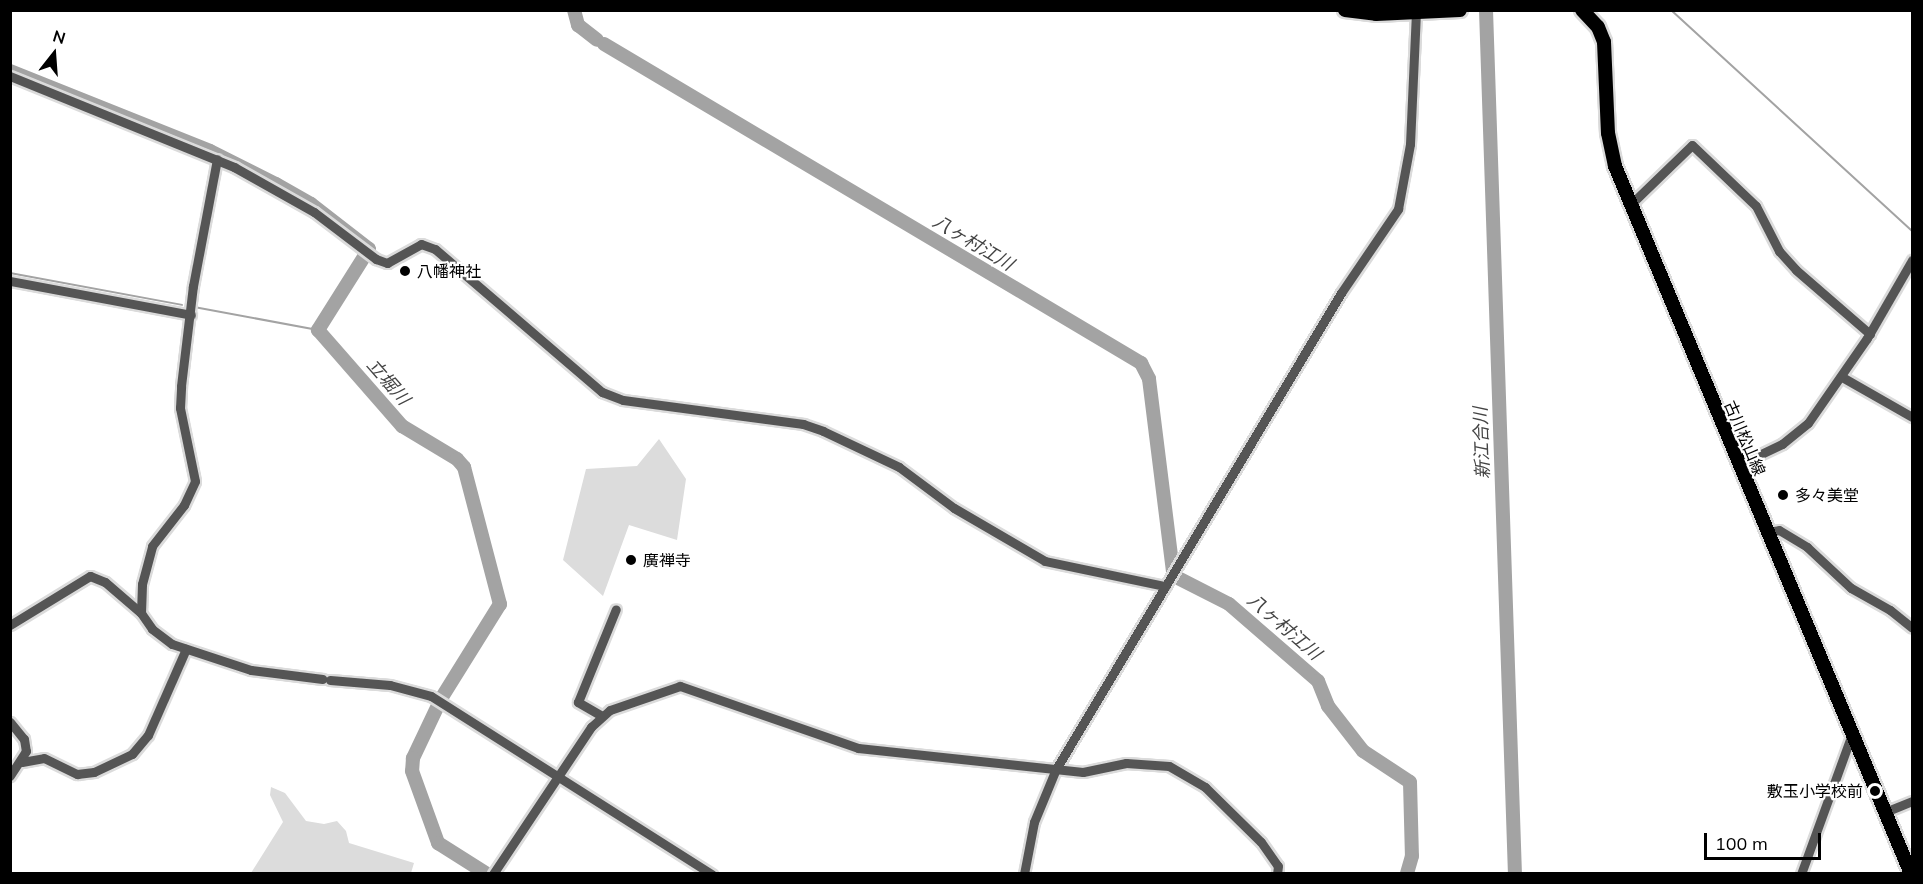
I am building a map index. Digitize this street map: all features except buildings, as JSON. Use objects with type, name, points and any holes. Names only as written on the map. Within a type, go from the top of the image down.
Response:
[{"type":"main road","points":[[1345,10],[1416,13],[1460,10]]},
{"type":"main road","name":"古川松山線","points":[[1582,10],[1598,27],[1604,42],[1608,133],[1615,166],[1738,465],[1911,873]]},
{"type":"street","points":[[1024,873],[1034,822],[1056,770],[1341,293],[1398,209],[1410,144],[1416,13]]},
{"type":"street","points":[[10,76],[216,159],[314,212],[360,248],[387,263],[421,244],[435,249],[602,392],[622,400],[803,424],[823,431],[898,467],[954,508],[1046,561],[1165,586]]},
{"type":"street","points":[[1630,205],[1692,145],[1756,206],[1779,250],[1796,270],[1870,334]]},
{"type":"street","points":[[141,613],[142,584],[152,546],[184,505],[195,481],[180,408],[191,315],[192,286],[216,159]]},
{"type":"street","points":[[1738,465],[1795,436],[1842,377],[1870,334],[1912,260]]},
{"type":"street","points":[[10,281],[191,315]]},
{"type":"street","points":[[1842,377],[1912,417]]},
{"type":"street","points":[[1767,532],[1779,530],[1807,547],[1851,588],[1875,605],[1890,610],[1912,628]]},
{"type":"street","points":[[10,625],[90,576],[105,582],[141,613],[160,637],[186,649],[270,674],[390,685],[432,696],[712,873]]},
{"type":"street","points":[[602,716],[578,702],[616,609]]},
{"type":"street","points":[[22,762],[44,758],[77,774],[94,772],[132,754],[148,735],[186,649]]},
{"type":"street","points":[[493,873],[602,716],[610,710],[680,686],[858,748],[1083,772],[1147,762],[1169,766],[1205,787],[1261,843],[1278,866],[1277,873]]},
{"type":"street","points":[[10,722],[24,739],[27,751],[22,762],[10,776]]},
{"type":"street","points":[[1801,873],[1852,734]]},
{"type":"street","points":[[1885,812],[1912,801]]},
{"type":"shaded area","points":[[659,439],[686,479],[677,540],[629,525],[603,596],[563,560],[586,469],[637,466]]},
{"type":"shaded area","points":[[271,787],[285,793],[306,821],[324,824],[337,821],[346,831],[349,843],[414,863],[411,873],[251,873],[283,822],[270,795]]},
{"type":"waterway","name":"八ヶ村江川","points":[[574,10],[578,25],[597,40]]},
{"type":"waterway","name":"新江合川","points":[[1486,10],[1515,874]]},
{"type":"waterway","points":[[1671,10],[1912,231]]},
{"type":"waterway","name":"八ヶ村江川","points":[[604,44],[1141,363],[1149,379],[1173,573]]},
{"type":"waterway","name":"立堀川","points":[[10,71],[210,151],[311,204],[369,249],[318,330],[402,426],[457,459],[464,467],[500,604],[442,697],[413,758],[412,771],[438,843],[487,874]]},
{"type":"waterway","points":[[10,273],[182,305]]},
{"type":"waterway","points":[[194,307],[318,330]]},
{"type":"waterway","name":"八ヶ村江川","points":[[1178,578],[1229,604],[1318,681],[1328,706],[1363,751],[1410,782],[1412,856],[1407,874]]},
{"type":"place","name":"八幡神社","points":[[405,271]]},
{"type":"place","name":"多々美堂","points":[[1783,495]]},
{"type":"place","name":"廣禅寺","points":[[631,560]]},
{"type":"place","name":"敷玉小学校前","points":[[1875,791]]}]
